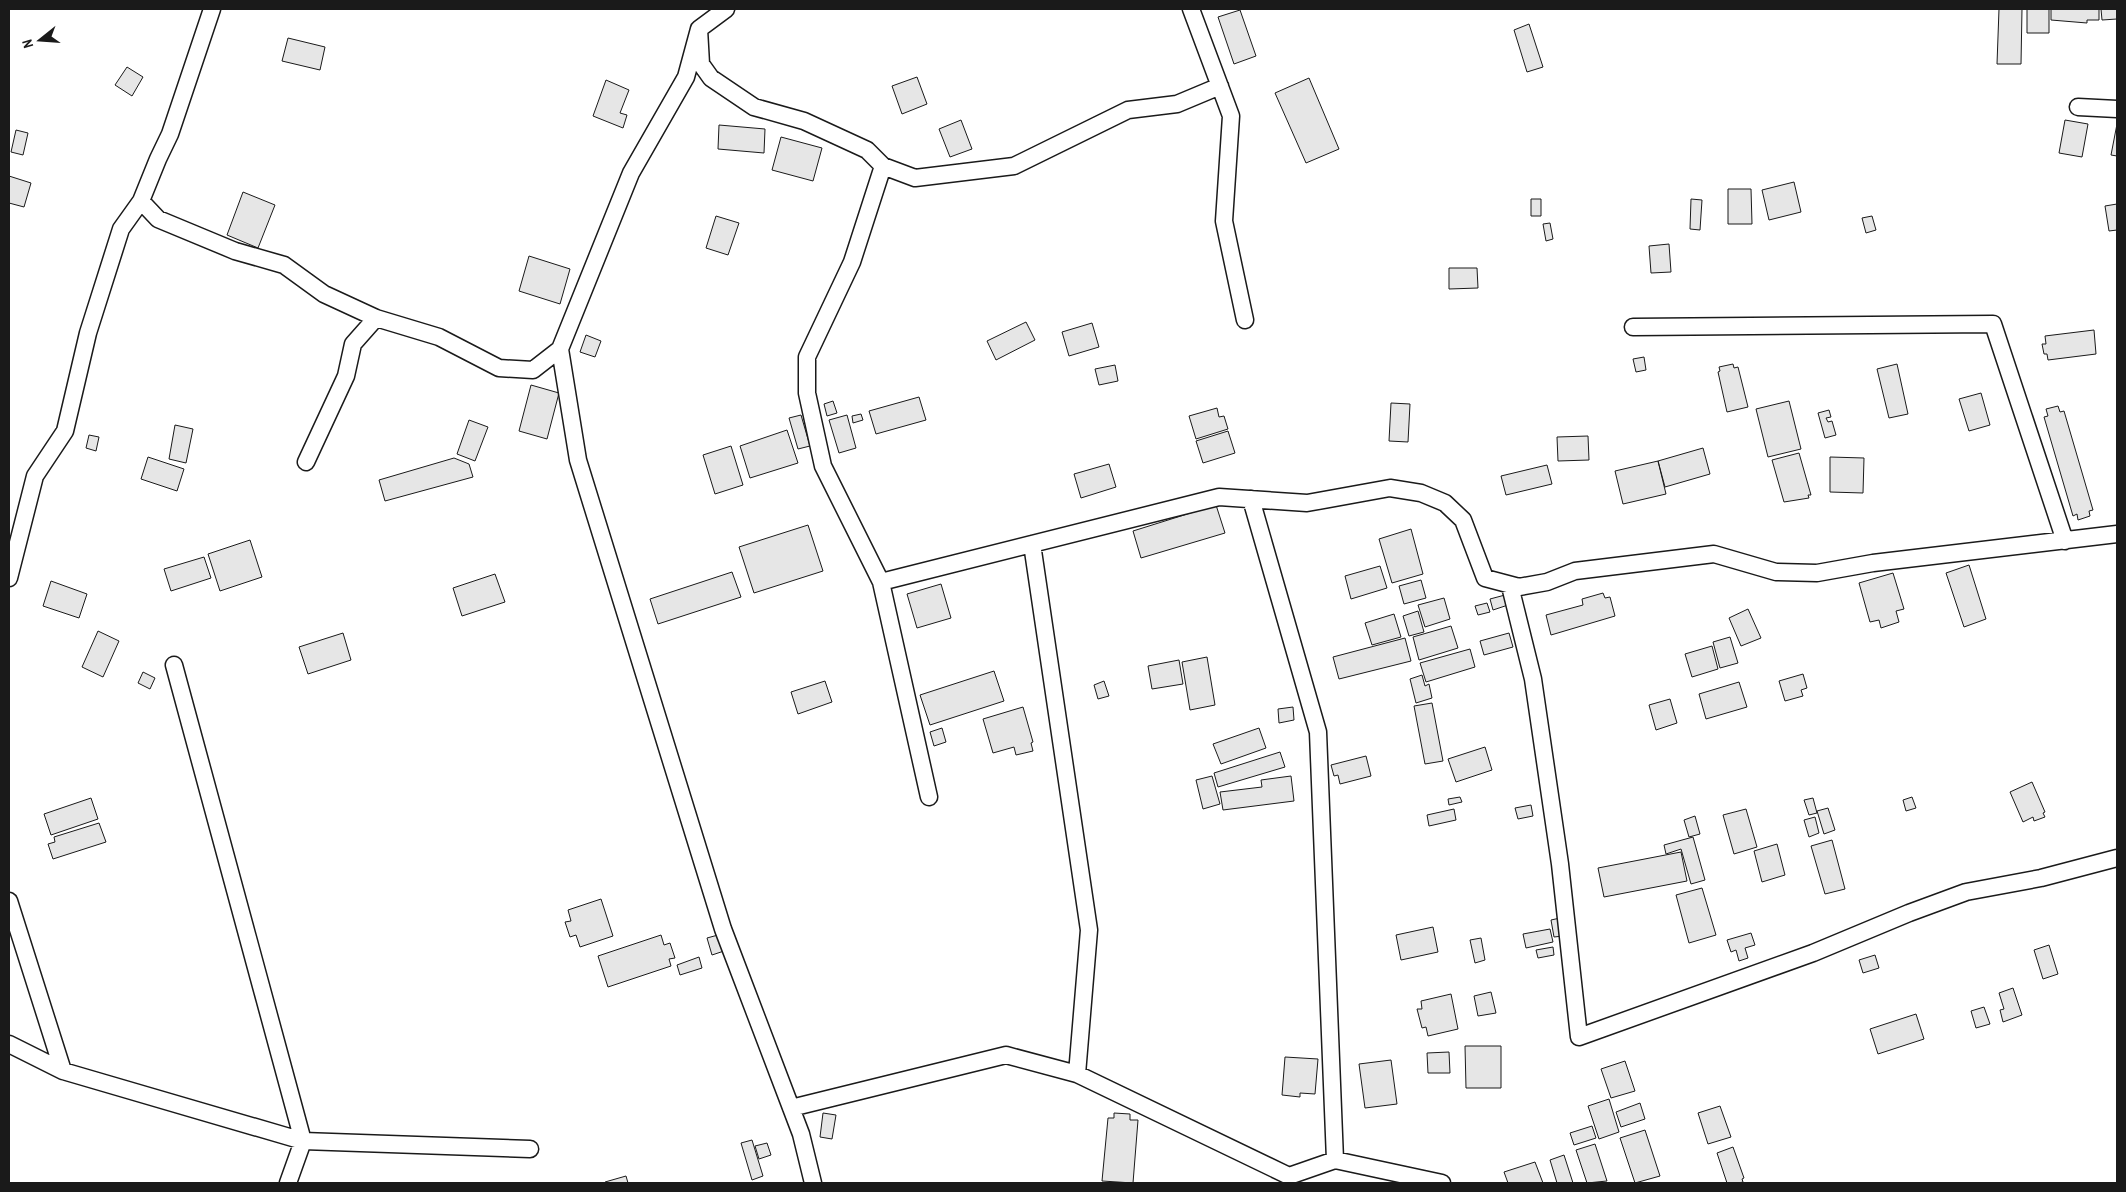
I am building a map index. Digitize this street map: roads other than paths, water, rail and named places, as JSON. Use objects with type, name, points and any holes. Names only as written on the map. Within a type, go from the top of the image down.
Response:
[{"type":"street","points":[[9,578],[35,476],[66,431],[88,333],[121,229],[141,201],[170,134],[212,9]]},
{"type":"street","points":[[141,201],[158,219],[235,252],[284,265],[324,294],[376,318],[439,337],[499,368],[532,370],[560,349],[631,174],[686,77],[699,29],[726,9]]},
{"type":"street","points":[[1191,9],[1231,116],[1224,222],[1245,320]]},
{"type":"street","points":[[699,29],[701,64],[711,78],[754,107],[804,120],[867,150],[883,166],[915,178],[1014,166],[1128,110],[1177,104],[1220,86]]},
{"type":"street","points":[[2078,107],[2117,109]]},
{"type":"street","points":[[883,166],[852,262],[807,358],[807,393],[823,466],[881,582],[929,797]]},
{"type":"street","points":[[306,462],[346,376],[353,344],[376,318]]},
{"type":"street","points":[[1633,328],[1993,324],[2065,540]]},
{"type":"street","points":[[560,349],[578,460],[723,929],[801,1134],[813,1183]]},
{"type":"street","points":[[881,582],[1219,497],[1307,503],[1390,488],[1421,492],[1445,504],[1463,520],[1485,578],[1518,587],[1547,582],[1575,571],[1714,554],[1776,572],[1817,573],[1855,565],[2117,534]]},
{"type":"street","points":[[1250,499],[1318,732],[1335,1160]]},
{"type":"street","points":[[1032,544],[1089,930],[1077,1074]]},
{"type":"street","points":[[1510,586],[1534,689],[1560,864],[1579,1037],[1813,953],[1909,912],[1966,892],[2041,878],[2117,858]]},
{"type":"street","points":[[174,665],[303,1141],[288,1183]]},
{"type":"street","points":[[9,901],[63,1071]]},
{"type":"street","points":[[9,1044],[63,1071],[303,1141],[530,1149]]},
{"type":"street","points":[[791,1108],[1006,1055],[1077,1074],[1289,1176],[1335,1160],[1442,1183]]}]
